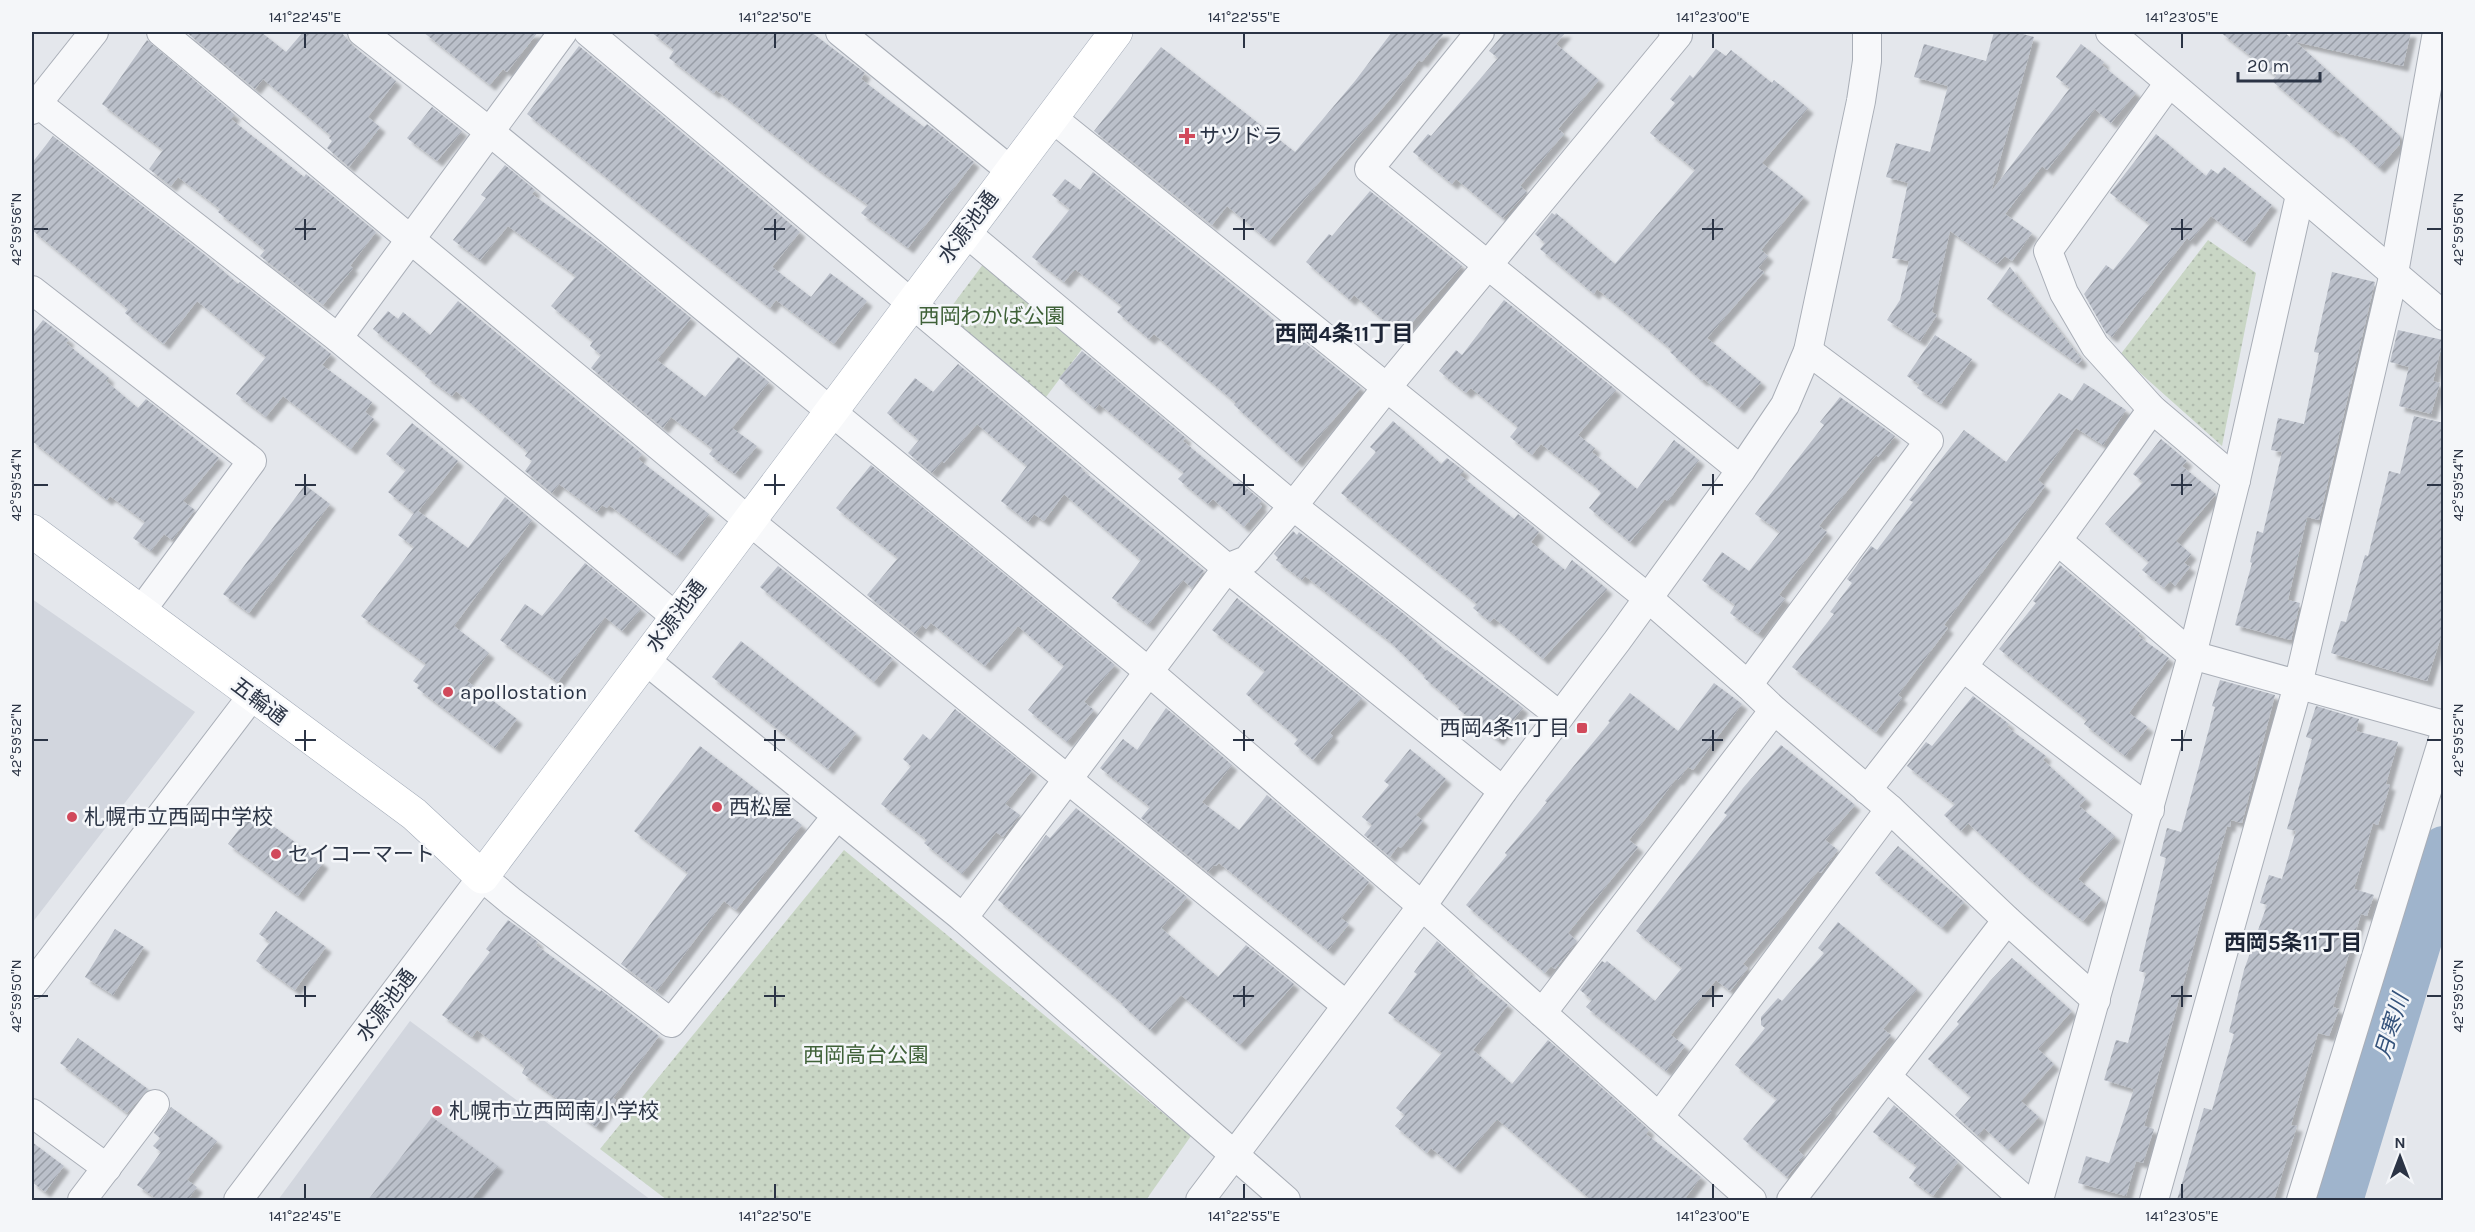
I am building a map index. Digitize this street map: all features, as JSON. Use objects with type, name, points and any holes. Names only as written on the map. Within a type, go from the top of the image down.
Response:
[{"type":"main road","name":"水源池通","points":[[483,877],[1114,32]]},
{"type":"main road","name":"五輪通","points":[[32,531],[414,814],[483,877]]},
{"type":"street","points":[[94,32],[34,106],[338,338],[676,617]]},
{"type":"street","points":[[161,32],[748,520],[1346,1005]]},
{"type":"street","points":[[362,32],[490,132],[1149,672],[1422,906],[1752,1200]]},
{"type":"street","points":[[338,338],[564,32]]},
{"type":"street","points":[[588,32],[1227,568],[1503,791]]},
{"type":"street","points":[[840,32],[1011,171]]},
{"type":"street","points":[[1480,32],[1369,169],[1741,470]]},
{"type":"street","points":[[963,918],[1227,568],[1247,560],[1293,506],[1387,387],[1678,35],[1673,32]]},
{"type":"street","points":[[1200,1200],[1422,906],[1503,791],[1741,470],[1785,405],[1808,351],[1861,101],[1867,61],[1867,32]]},
{"type":"street","points":[[2110,32],[2444,316]]},
{"type":"street","points":[[2154,1200],[2298,685],[2394,273],[2438,33]]},
{"type":"street","points":[[2169,83],[2048,251],[2064,293],[2095,346],[2152,409],[2236,480]]},
{"type":"street","points":[[1051,117],[1648,598],[1890,809],[2007,920],[2096,1000]]},
{"type":"street","points":[[2039,1200],[2192,655],[2236,480],[2300,195]]},
{"type":"street","points":[[964,231],[1293,506],[1560,716]]},
{"type":"street","points":[[32,290],[252,461],[141,611]]},
{"type":"street","points":[[1748,685],[1929,441],[1808,351]]},
{"type":"street","points":[[1867,790],[1964,668],[2152,409]]},
{"type":"street","points":[[2058,541],[2192,655],[2444,725]]},
{"type":"street","points":[[644,659],[963,918],[1286,1200]]},
{"type":"street","points":[[1964,668],[2150,810]]},
{"type":"street","points":[[32,985],[252,696]]},
{"type":"street","points":[[1542,1013],[1774,710]]},
{"type":"street","points":[[2301,1200],[2444,736]]},
{"type":"street","points":[[1659,1117],[1890,809]]},
{"type":"street","points":[[483,877],[512,902],[671,1023],[836,817]]},
{"type":"street","name":"水源池通","points":[[238,1200],[483,877]]},
{"type":"street","points":[[1791,1200],[2007,920]]},
{"type":"street","points":[[1887,1077],[2025,1200]]},
{"type":"street","points":[[82,1200],[155,1104]]},
{"type":"street","points":[[32,1113],[107,1168]]},
{"type":"shaded area","name":"札幌市立西岡中学校","points":[[32,599],[195,712],[32,923]]},
{"type":"shaded area","name":"札幌市立西岡南小学校","points":[[410,1021],[651,1200],[278,1200]]},
{"type":"green space","points":[[2208,240],[2256,273],[2222,446],[2120,355]]},
{"type":"green space","name":"西岡わかば公園","points":[[984,263],[1085,345],[1043,401],[940,322]]},
{"type":"green space","name":"西岡高台公園","points":[[844,850],[1191,1136],[1146,1200],[667,1200],[600,1149]]},
{"type":"building","points":[[186,32],[261,32],[286,52],[303,32],[341,32],[352,45],[396,81],[368,117],[380,127],[349,167],[327,148],[332,141],[329,138],[331,136],[263,79],[255,89]]},
{"type":"building","points":[[423,32],[538,32],[507,72],[503,69],[490,85]]},
{"type":"building","points":[[651,32],[811,32],[865,73],[861,79],[924,127],[927,124],[974,162],[908,248],[861,213],[868,205],[716,90],[714,93],[669,58],[674,50]]},
{"type":"building","points":[[1392,32],[1445,32],[1422,62],[1419,60],[1392,97],[1269,241],[1227,206],[1212,225],[1094,131],[1161,47],[1295,152],[1355,81]]},
{"type":"building","points":[[1505,32],[1566,32],[1556,44],[1599,80],[1558,129],[1564,134],[1520,186],[1527,192],[1503,218],[1456,179],[1452,184],[1413,152],[1428,134],[1431,136],[1498,58],[1489,51]]},
{"type":"building","points":[[1994,32],[2015,32],[2034,37],[1991,192],[2070,88],[2056,77],[2081,44],[2104,62],[2102,65],[2136,93],[2111,123],[2095,109],[2047,170],[2042,166],[2005,214],[2032,233],[2012,261],[2005,256],[1997,264],[1950,231],[1932,312],[1937,315],[1920,341],[1887,320],[1900,300],[1909,261],[1892,258],[1908,183],[1886,177],[1896,143],[1930,152],[1948,86],[1914,77],[1924,44],[1986,61]]},
{"type":"building","points":[[2220,32],[2284,32],[2290,37],[2291,32],[2411,32],[2403,66],[2296,42],[2400,136],[2400,144],[2379,168],[2336,130],[2333,132],[2272,81],[2276,76]]},
{"type":"building","points":[[147,40],[235,115],[231,119],[304,177],[306,174],[376,232],[350,266],[353,268],[323,305],[260,256],[265,250],[218,212],[220,209],[178,177],[171,186],[149,169],[163,150],[102,104]]},
{"type":"building","points":[[579,46],[800,232],[772,267],[811,297],[830,273],[867,301],[834,344],[776,300],[770,308],[527,114]]},
{"type":"building","points":[[1716,49],[1726,56],[1731,50],[1772,83],[1774,80],[1808,108],[1762,163],[1804,197],[1761,250],[1768,256],[1758,268],[1764,272],[1707,338],[1761,382],[1739,408],[1704,379],[1702,381],[1670,352],[1672,350],[1597,289],[1594,294],[1540,249],[1545,243],[1535,234],[1552,213],[1555,215],[1556,213],[1615,264],[1695,170],[1650,133],[1675,103],[1670,99],[1690,75],[1693,78]]},
{"type":"building","points":[[432,107],[462,131],[437,161],[407,138]]},
{"type":"building","points":[[2156,134],[2206,176],[2211,169],[2218,174],[2224,167],[2272,205],[2245,242],[2211,216],[2190,241],[2187,238],[2112,337],[2106,333],[2084,294],[2106,265],[2113,270],[2150,224],[2110,193]]},
{"type":"building","points":[[53,136],[205,255],[238,284],[240,282],[331,354],[322,365],[372,402],[365,412],[374,419],[351,449],[283,396],[266,417],[236,394],[266,357],[197,301],[164,344],[125,313],[128,309],[32,230],[32,163]]},
{"type":"building","points":[[505,165],[535,190],[532,194],[602,245],[691,318],[657,360],[705,397],[738,357],[769,382],[732,428],[757,446],[735,474],[709,454],[713,449],[671,417],[663,428],[591,368],[601,355],[590,346],[593,341],[551,306],[576,276],[508,226],[480,260],[453,240],[486,198],[481,195]]},
{"type":"building","points":[[1093,172],[1287,332],[1289,330],[1361,388],[1297,462],[1234,405],[1236,403],[1154,334],[1149,339],[1117,312],[1122,306],[1075,269],[1064,282],[1032,257],[1070,209],[1052,195],[1065,179],[1080,190]]},
{"type":"building","points":[[1370,191],[1462,266],[1401,335],[1354,295],[1350,300],[1306,262],[1329,234],[1332,236]]},
{"type":"building","points":[[2010,267],[2082,360],[2078,364],[1987,299]]},
{"type":"building","points":[[2332,272],[2375,282],[2319,520],[2307,517],[2288,600],[2300,603],[2291,640],[2235,625],[2252,563],[2250,562],[2257,531],[2263,533],[2282,452],[2271,450],[2278,418],[2304,424],[2319,353],[2314,352]]},
{"type":"building","points":[[1504,300],[1616,390],[1578,435],[1595,448],[1592,452],[1637,489],[1674,440],[1699,460],[1668,501],[1665,499],[1630,542],[1589,508],[1601,493],[1594,485],[1541,444],[1532,455],[1510,437],[1518,427],[1471,388],[1466,393],[1439,371],[1456,350],[1462,355]]},
{"type":"building","points":[[458,301],[642,454],[638,459],[709,514],[677,556],[609,505],[607,508],[602,505],[597,512],[559,484],[552,493],[525,471],[532,461],[525,456],[528,452],[456,391],[452,396],[425,376],[427,374],[373,329],[388,311],[398,319],[403,312],[430,335]]},
{"type":"building","points":[[43,320],[69,340],[66,343],[109,378],[106,381],[138,408],[146,399],[219,458],[183,501],[195,510],[172,540],[164,534],[151,551],[133,538],[145,522],[110,496],[107,500],[32,441],[32,334]]},
{"type":"building","points":[[2398,330],[2443,340],[2433,381],[2440,383],[2431,414],[2399,406],[2409,367],[2390,362]]},
{"type":"building","points":[[1935,335],[1972,359],[1941,404],[1917,388],[1920,385],[1907,376]]},
{"type":"building","points":[[1082,351],[1186,438],[1183,441],[1236,485],[1239,482],[1262,501],[1259,504],[1262,506],[1244,527],[1213,499],[1208,504],[1178,479],[1184,473],[1099,404],[1095,409],[1059,378]]},
{"type":"building","points":[[958,364],[1204,571],[1192,588],[1183,580],[1148,625],[1112,598],[1141,560],[1064,494],[1044,521],[1034,514],[1028,522],[1001,501],[1027,466],[977,424],[944,463],[942,461],[932,473],[908,453],[919,440],[887,413],[915,378],[933,392]]},
{"type":"building","points":[[2084,383],[2126,410],[2103,445],[2076,428],[2038,480],[2045,486],[1944,625],[1948,628],[1898,695],[1902,698],[1876,732],[1792,667],[1834,614],[1830,612],[1852,583],[1847,579],[1871,546],[1877,550],[1913,502],[1909,500],[1964,430],[2006,462],[2059,393],[2072,401]]},
{"type":"building","points":[[1840,397],[1895,436],[1878,457],[1876,455],[1819,526],[1827,532],[1779,595],[1785,599],[1758,634],[1730,613],[1735,605],[1702,580],[1722,552],[1749,571],[1780,532],[1755,514],[1824,425],[1820,422]]},
{"type":"building","points":[[2414,416],[2444,423],[2444,627],[2427,681],[2331,653],[2341,621],[2346,622],[2365,555],[2368,556],[2389,471],[2400,474]]},
{"type":"building","points":[[1393,421],[1441,464],[1447,458],[1464,471],[1460,475],[1514,519],[1518,514],[1539,532],[1531,542],[1565,570],[1572,560],[1607,589],[1543,659],[1494,618],[1490,622],[1473,608],[1477,604],[1341,493],[1376,452],[1370,447]]},
{"type":"building","points":[[412,423],[458,461],[418,511],[468,548],[505,497],[532,520],[454,626],[489,653],[467,681],[517,719],[495,748],[417,688],[419,685],[413,681],[426,664],[361,616],[414,547],[398,535],[414,513],[388,492],[406,470],[386,454]]},
{"type":"building","points":[[2161,439],[2187,461],[2182,466],[2216,494],[2176,541],[2191,554],[2184,563],[2190,567],[2175,586],[2170,581],[2164,588],[2142,570],[2149,562],[2105,524],[2143,482],[2133,474]]},
{"type":"building","points":[[871,465],[1115,665],[1084,702],[1094,710],[1067,742],[1028,710],[1064,666],[1018,626],[985,666],[931,623],[926,629],[922,625],[915,634],[867,595],[898,558],[836,508]]},
{"type":"building","points":[[305,485],[330,504],[249,613],[223,594]]},
{"type":"building","points":[[1293,531],[1297,535],[1299,532],[1404,614],[1446,651],[1523,708],[1498,740],[1458,709],[1459,707],[1424,678],[1425,676],[1388,640],[1305,576],[1302,580],[1276,560],[1278,558],[1274,554]]},
{"type":"building","points":[[585,563],[641,609],[622,631],[605,617],[558,682],[500,640],[525,604],[542,616]]},
{"type":"building","points":[[2060,565],[2140,633],[2138,636],[2169,658],[2129,713],[2148,727],[2125,756],[2084,724],[2087,720],[1999,649],[2036,603],[2033,601]]},
{"type":"building","points":[[778,566],[893,659],[874,682],[760,587]]},
{"type":"building","points":[[1237,598],[1362,698],[1330,733],[1333,736],[1313,760],[1294,744],[1298,739],[1246,694],[1265,671],[1212,630]]},
{"type":"building","points":[[741,641],[856,733],[828,769],[712,677]]},
{"type":"building","points":[[2220,680],[2275,695],[2242,823],[2231,820],[2230,827],[2227,826],[2144,1126],[2154,1129],[2143,1163],[2136,1161],[2126,1196],[2078,1183],[2086,1156],[2109,1163],[2134,1089],[2104,1080],[2116,1040],[2128,1043],[2146,973],[2139,971],[2166,858],[2160,856],[2167,828],[2181,832],[2215,707],[2212,706]]},
{"type":"building","points":[[1714,683],[1742,704],[1693,770],[1688,767],[1678,780],[1676,779],[1629,840],[1638,847],[1568,933],[1577,941],[1555,969],[1551,966],[1545,973],[1466,905],[1507,855],[1505,853],[1547,802],[1545,801],[1610,722],[1608,721],[1630,693],[1678,731]]},
{"type":"building","points":[[1973,696],[2009,724],[2007,727],[2046,756],[2043,760],[2086,799],[2079,806],[2115,836],[2078,879],[2102,899],[2083,921],[2026,876],[1968,823],[1961,831],[1944,815],[1955,804],[1907,766],[1926,742],[1932,746]]},
{"type":"building","points":[[2316,706],[2359,719],[2356,731],[2398,742],[2386,784],[2390,785],[2378,825],[2373,823],[2354,889],[2374,895],[2367,916],[2361,914],[2333,1007],[2339,1009],[2329,1036],[2318,1033],[2291,1125],[2297,1126],[2274,1200],[2177,1200],[2204,1108],[2212,1110],[2234,1034],[2229,1032],[2244,970],[2267,905],[2260,903],[2269,875],[2282,879],[2296,831],[2287,829],[2312,739],[2306,737]]},
{"type":"building","points":[[1166,708],[1232,765],[1202,802],[1239,830],[1267,795],[1369,882],[1341,918],[1349,924],[1328,950],[1219,863],[1208,872],[1141,818],[1150,807],[1100,768],[1123,739],[1137,750]]},
{"type":"building","points":[[955,709],[1032,771],[1005,804],[1020,815],[1003,837],[996,832],[962,874],[924,843],[927,840],[881,804],[911,766],[903,759],[923,734],[930,740]]},
{"type":"building","points":[[1781,745],[1855,805],[1825,840],[1838,850],[1821,873],[1818,871],[1743,964],[1748,968],[1730,991],[1716,980],[1671,1035],[1685,1046],[1666,1071],[1586,1007],[1592,1000],[1580,990],[1602,961],[1605,963],[1607,961],[1655,1001],[1682,968],[1636,931],[1727,815],[1724,813],[1743,788]]},
{"type":"building","points":[[700,746],[802,825],[736,910],[724,901],[657,991],[621,964],[688,873],[634,831]]},
{"type":"building","points":[[1410,749],[1446,779],[1416,815],[1423,821],[1401,848],[1398,846],[1390,857],[1364,835],[1372,825],[1362,817],[1389,785],[1384,781]]},
{"type":"building","points":[[1076,808],[1187,897],[1161,928],[1218,977],[1246,945],[1294,984],[1240,1045],[1181,995],[1150,1030],[1123,1004],[998,900],[1046,835],[1050,838]]},
{"type":"building","name":"セイコーマート","points":[[253,811],[323,863],[298,896],[228,844]]},
{"type":"building","points":[[1898,846],[1964,902],[1942,928],[1875,873]]},
{"type":"building","points":[[276,911],[326,947],[295,990],[256,961],[270,942],[259,934]]},
{"type":"building","points":[[508,920],[538,942],[536,945],[600,992],[601,990],[659,1036],[613,1098],[616,1100],[596,1127],[522,1073],[525,1067],[477,1030],[472,1037],[442,1015],[490,952],[486,949]]},
{"type":"building","points":[[1838,922],[1917,989],[1883,1029],[1891,1035],[1830,1109],[1832,1111],[1798,1150],[1804,1156],[1787,1177],[1743,1139],[1777,1099],[1735,1065],[1765,1028],[1761,1025],[1761,1017],[1778,998],[1782,1001],[1824,953],[1818,948]]},
{"type":"building","points":[[115,929],[144,947],[113,995],[85,977]]},
{"type":"building","points":[[1437,941],[1469,970],[1468,972],[1508,1005],[1473,1050],[1512,1084],[1548,1040],[1649,1130],[1646,1134],[1701,1177],[1684,1200],[1591,1200],[1497,1119],[1455,1168],[1431,1148],[1427,1153],[1395,1126],[1405,1115],[1396,1108],[1442,1053],[1388,1013],[1417,974],[1414,972]]},
{"type":"building","points":[[2012,958],[2072,1011],[2038,1049],[2054,1064],[2021,1101],[2039,1117],[2008,1150],[1984,1128],[1978,1136],[1955,1115],[1971,1097],[1928,1059],[1959,1024],[1957,1022],[1990,981]]},
{"type":"building","points":[[78,1038],[148,1089],[127,1113],[60,1063]]},
{"type":"building","points":[[1894,1105],[1958,1162],[1933,1196],[1909,1178],[1917,1166],[1873,1132]]},
{"type":"building","points":[[171,1107],[217,1141],[187,1180],[197,1187],[188,1200],[158,1200],[137,1185],[161,1152],[153,1146],[160,1138],[154,1133]]},
{"type":"building","points":[[432,1117],[498,1166],[471,1200],[368,1200]]},
{"type":"building","points":[[32,1142],[64,1166],[45,1192],[32,1182]]},
{"type":"waterway","name":"月寒川","points":[[2338,1200],[2444,851]]},
{"type":"place","name":"サツドラ","points":[[1187,136]]},
{"type":"place","name":"apollostation","points":[[448,692]]},
{"type":"place","name":"西岡4条11丁目","points":[[1582,728]]},
{"type":"place","name":"西松屋","points":[[717,807]]},
{"type":"place","name":"札幌市立西岡中学校","points":[[72,817]]},
{"type":"place","name":"セイコーマート","points":[[276,854]]},
{"type":"place","name":"札幌市立西岡南小学校","points":[[437,1111]]},
{"type":"district","name":"西岡4条11丁目","points":[[1344,333]]},
{"type":"district","name":"西岡5条11丁目","points":[[2293,942]]}]
